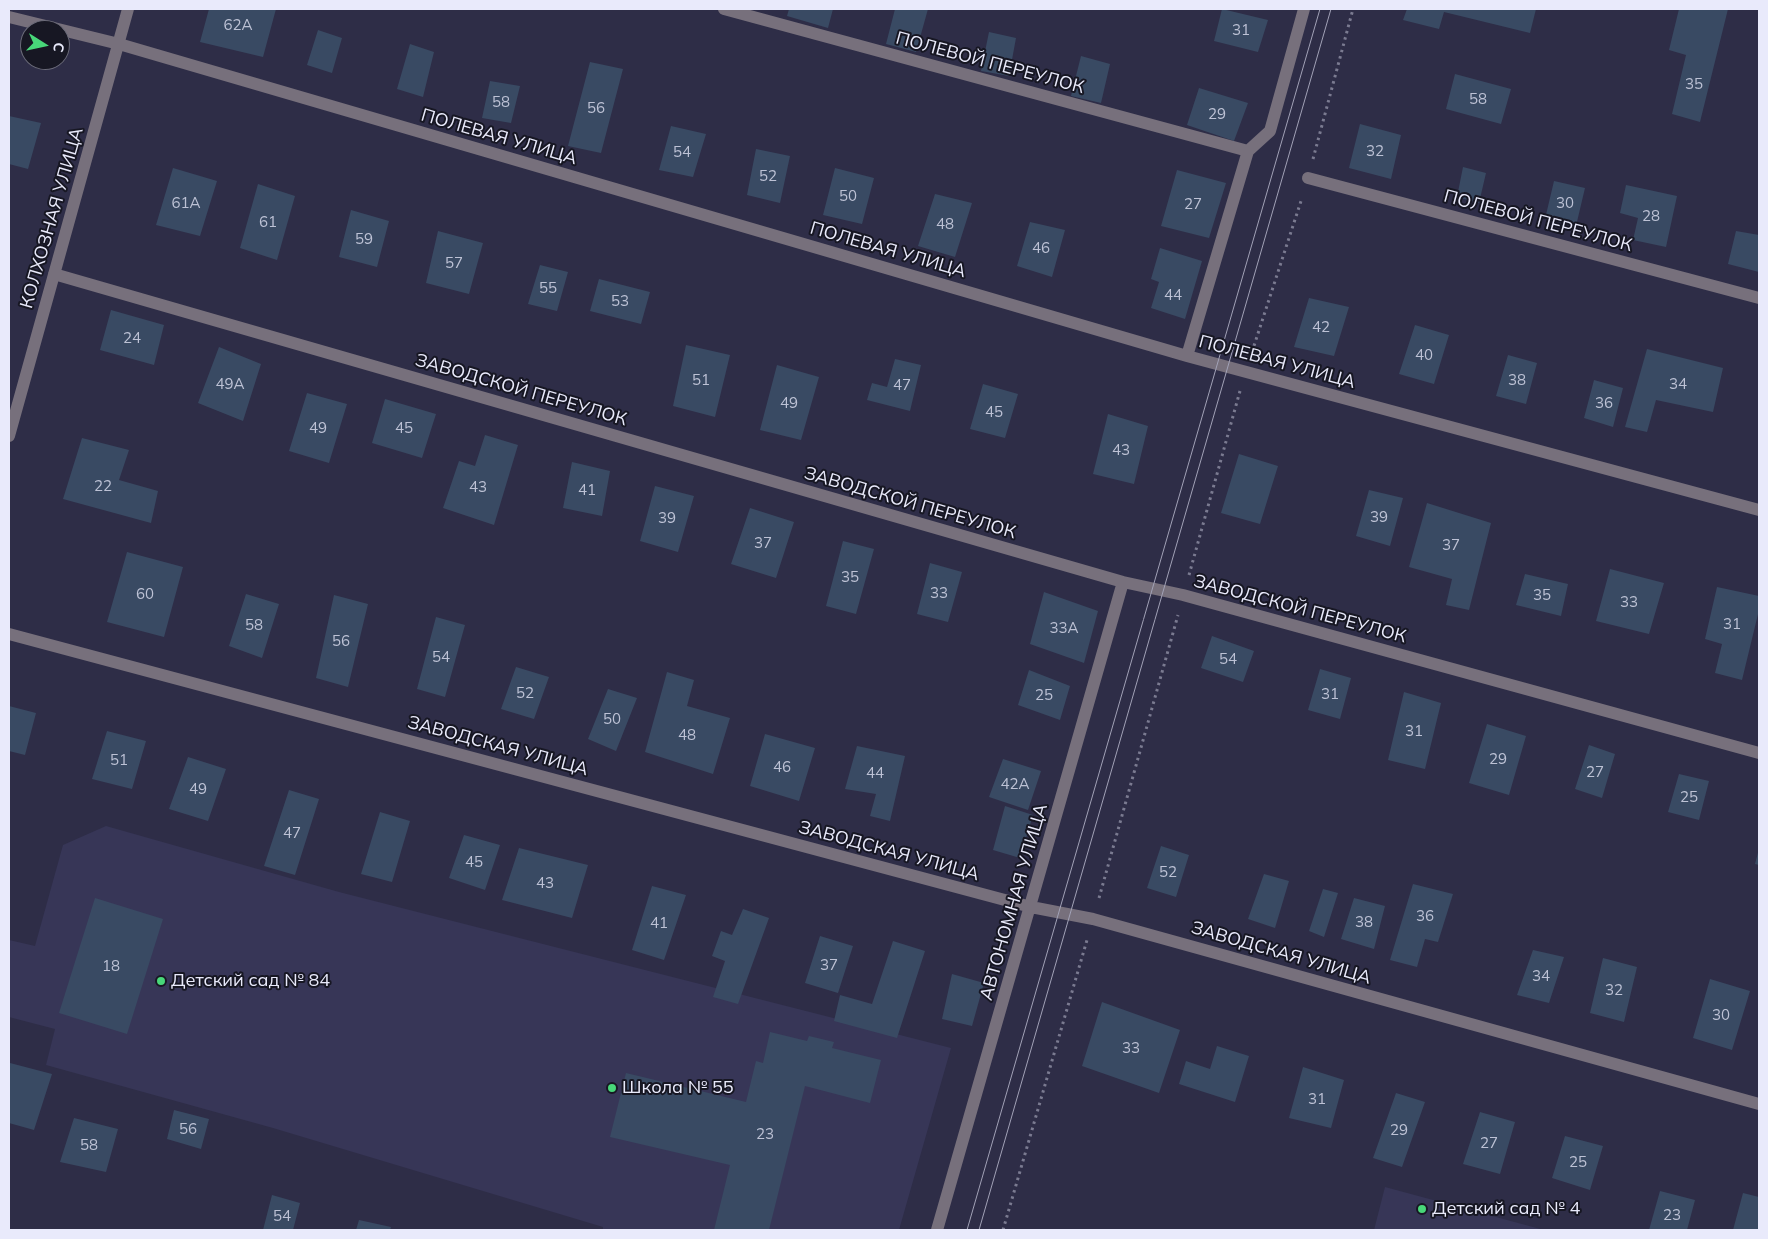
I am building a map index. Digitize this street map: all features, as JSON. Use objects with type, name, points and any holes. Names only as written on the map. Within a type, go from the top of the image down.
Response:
[{"type":"street","name":"КОЛХОЗНАЯ УЛИЦА","points":[[9,436],[128,9]]},
{"type":"street","name":"ПОЛЕВОЙ ПЕРЕУЛОК","points":[[724,9],[1248,152]]},
{"type":"street","points":[[1187,356],[1248,152],[1270,131],[1304,9]]},
{"type":"street","name":"ПОЛЕВАЯ УЛИЦА","points":[[9,17],[118,44],[1187,356],[1759,510]]},
{"type":"street","name":"ПОЛЕВОЙ ПЕРЕУЛОК","points":[[1308,178],[1759,298]]},
{"type":"street","name":"ЗАВОДСКОЙ ПЕРЕУЛОК","points":[[54,274],[1123,582],[1183,595],[1759,752]]},
{"type":"street","name":"АВТОНОМНАЯ УЛИЦА","points":[[937,1230],[1123,582]]},
{"type":"street","name":"ЗАВОДСКАЯ УЛИЦА","points":[[9,634],[1031,907],[1093,919],[1759,1104]]},
{"type":"path","points":[[1004,1230],[1246,371],[1308,178],[1353,9]]},
{"type":"shaded area","name":"Школа № 55","points":[[106,826],[339,892],[951,1048],[899,1230],[603,1230],[603,1227],[273,1128],[46,1065],[55,1029],[9,1017],[9,940],[35,946],[63,845]]},
{"type":"shaded area","name":"Детский сад № 4","points":[[1385,1187],[1544,1230],[1374,1230]]},
{"type":"building","points":[[209,9],[276,9],[263,57],[200,42]]},
{"type":"building","points":[[789,9],[833,9],[828,28],[787,16]]},
{"type":"building","points":[[895,9],[928,9],[916,52],[886,44]]},
{"type":"building","points":[[1222,9],[1268,20],[1258,52],[1214,41]]},
{"type":"building","points":[[1407,9],[1536,9],[1530,33],[1444,12],[1439,29],[1403,20]]},
{"type":"building","points":[[1679,9],[1728,9],[1700,122],[1672,114],[1686,55],[1669,50]]},
{"type":"building","points":[[318,30],[342,38],[332,73],[307,65]]},
{"type":"building","points":[[989,32],[1016,38],[1009,76],[981,71]]},
{"type":"building","points":[[410,44],[434,52],[423,97],[397,89]]},
{"type":"building","points":[[1081,56],[1110,64],[1101,103],[1071,96]]},
{"type":"building","points":[[590,62],[623,69],[601,153],[568,146]]},
{"type":"building","points":[[1455,74],[1511,89],[1501,124],[1446,109]]},
{"type":"building","points":[[490,81],[520,86],[511,123],[482,118]]},
{"type":"building","points":[[1199,88],[1248,103],[1234,141],[1187,125]]},
{"type":"building","points":[[9,116],[41,123],[28,169],[9,164]]},
{"type":"building","points":[[1360,124],[1401,135],[1391,179],[1349,168]]},
{"type":"building","points":[[671,126],[706,134],[693,177],[659,170]]},
{"type":"building","points":[[756,149],[790,156],[780,203],[747,195]]},
{"type":"building","points":[[1463,167],[1486,173],[1479,203],[1457,197]]},
{"type":"building","points":[[173,168],[217,181],[200,236],[156,225]]},
{"type":"building","points":[[835,168],[874,178],[862,224],[823,215]]},
{"type":"building","points":[[1177,170],[1226,183],[1209,238],[1161,226]]},
{"type":"building","points":[[1554,181],[1585,188],[1576,226],[1545,219]]},
{"type":"building","points":[[258,184],[295,196],[277,260],[240,248]]},
{"type":"building","points":[[1626,185],[1677,196],[1666,247],[1633,240],[1638,218],[1620,213]]},
{"type":"building","points":[[935,194],[972,203],[955,257],[918,246]]},
{"type":"building","points":[[351,210],[389,221],[377,267],[339,257]]},
{"type":"building","points":[[1030,222],[1065,230],[1052,277],[1017,266]]},
{"type":"building","points":[[438,231],[483,243],[469,294],[426,283]]},
{"type":"building","points":[[1736,231],[1759,235],[1759,272],[1728,264]]},
{"type":"building","points":[[1160,248],[1202,261],[1185,319],[1151,308],[1159,282],[1151,279]]},
{"type":"building","points":[[540,265],[568,272],[557,311],[528,304]]},
{"type":"building","points":[[599,279],[650,292],[641,324],[590,311]]},
{"type":"building","points":[[1309,298],[1349,307],[1334,356],[1294,347]]},
{"type":"building","points":[[111,310],[164,325],[154,365],[100,350]]},
{"type":"building","points":[[1415,325],[1449,335],[1434,384],[1399,374]]},
{"type":"building","points":[[686,345],[730,355],[715,417],[673,406]]},
{"type":"building","points":[[219,347],[261,364],[243,421],[198,403]]},
{"type":"building","points":[[1647,349],[1723,368],[1713,412],[1656,400],[1647,432],[1625,427]]},
{"type":"building","points":[[1508,355],[1537,363],[1526,404],[1496,396]]},
{"type":"building","points":[[895,359],[921,365],[910,411],[867,400],[872,383],[887,387]]},
{"type":"building","points":[[777,365],[819,377],[801,440],[760,430]]},
{"type":"building","points":[[1594,380],[1623,388],[1613,427],[1584,418]]},
{"type":"building","points":[[983,384],[1018,394],[1005,438],[970,429]]},
{"type":"building","points":[[307,393],[347,404],[329,463],[289,451]]},
{"type":"building","points":[[385,399],[436,414],[422,458],[372,443]]},
{"type":"building","points":[[1108,414],[1148,426],[1134,484],[1093,474]]},
{"type":"building","points":[[485,435],[518,445],[494,525],[443,508],[459,461],[475,466]]},
{"type":"building","points":[[82,438],[129,450],[119,480],[158,491],[151,523],[63,499]]},
{"type":"building","points":[[1239,454],[1278,466],[1260,524],[1221,513]]},
{"type":"building","points":[[572,462],[610,471],[602,516],[563,508]]},
{"type":"building","points":[[655,486],[694,496],[678,552],[640,541]]},
{"type":"building","points":[[1369,490],[1403,498],[1390,546],[1356,536]]},
{"type":"building","points":[[1427,503],[1491,523],[1469,610],[1446,605],[1452,579],[1409,567]]},
{"type":"building","points":[[750,508],[794,522],[776,578],[731,564]]},
{"type":"building","points":[[843,541],[874,549],[856,614],[826,606]]},
{"type":"building","points":[[127,552],[183,567],[164,637],[107,622]]},
{"type":"building","points":[[930,563],[962,572],[948,622],[917,614]]},
{"type":"building","points":[[1610,569],[1664,583],[1649,634],[1596,621]]},
{"type":"building","points":[[1525,574],[1568,584],[1561,616],[1516,605]]},
{"type":"building","points":[[1717,587],[1759,596],[1759,610],[1742,680],[1715,673],[1722,644],[1705,639]]},
{"type":"building","points":[[1044,592],[1098,611],[1084,663],[1030,644]]},
{"type":"building","points":[[246,594],[279,604],[262,658],[229,646]]},
{"type":"building","points":[[334,595],[368,604],[348,687],[316,678]]},
{"type":"building","points":[[436,617],[465,625],[445,697],[417,689]]},
{"type":"building","points":[[1212,636],[1254,651],[1243,682],[1201,668]]},
{"type":"building","points":[[516,667],[549,677],[534,719],[501,709]]},
{"type":"building","points":[[1320,669],[1351,678],[1340,719],[1308,710]]},
{"type":"building","points":[[1029,670],[1070,686],[1060,720],[1018,705]]},
{"type":"building","points":[[667,672],[694,680],[687,706],[730,718],[713,774],[645,752]]},
{"type":"building","points":[[608,689],[637,698],[616,751],[588,739]]},
{"type":"building","points":[[1404,692],[1441,703],[1425,769],[1388,760]]},
{"type":"building","points":[[9,706],[36,713],[25,755],[9,751]]},
{"type":"building","points":[[1487,724],[1526,736],[1509,795],[1469,783]]},
{"type":"building","points":[[107,731],[146,741],[132,789],[92,779]]},
{"type":"building","points":[[765,734],[815,748],[799,801],[750,786]]},
{"type":"building","points":[[1589,745],[1615,754],[1602,798],[1575,789]]},
{"type":"building","points":[[857,746],[905,756],[890,821],[870,816],[876,794],[845,789]]},
{"type":"building","points":[[188,757],[226,769],[208,821],[169,809]]},
{"type":"building","points":[[1003,759],[1041,771],[1028,810],[989,797]]},
{"type":"building","points":[[1679,774],[1709,781],[1699,820],[1668,812]]},
{"type":"building","points":[[289,790],[319,799],[295,875],[264,866]]},
{"type":"building","points":[[1005,806],[1033,815],[1020,858],[993,850]]},
{"type":"building","points":[[380,812],[410,821],[392,882],[361,874]]},
{"type":"building","points":[[464,835],[500,845],[485,890],[449,878]]},
{"type":"building","points":[[1161,846],[1189,855],[1176,897],[1147,888]]},
{"type":"building","points":[[519,848],[588,865],[572,918],[502,900]]},
{"type":"building","points":[[1759,849],[1759,865],[1755,864]]},
{"type":"building","points":[[1264,874],[1289,881],[1275,928],[1248,919]]},
{"type":"building","points":[[1413,884],[1453,894],[1438,942],[1425,939],[1417,967],[1390,960]]},
{"type":"building","points":[[652,886],[686,895],[664,960],[632,950]]},
{"type":"building","points":[[1323,889],[1338,893],[1324,937],[1309,931]]},
{"type":"building","points":[[95,898],[163,919],[127,1034],[59,1013]]},
{"type":"building","points":[[1354,898],[1385,906],[1374,949],[1341,939]]},
{"type":"building","points":[[743,909],[769,918],[738,1004],[713,997],[725,961],[712,956],[721,931],[732,935]]},
{"type":"building","points":[[820,936],[853,946],[838,993],[805,983]]},
{"type":"building","points":[[893,941],[925,951],[897,1038],[834,1021],[840,995],[872,1004]]},
{"type":"building","points":[[1533,950],[1564,957],[1549,1003],[1517,995]]},
{"type":"building","points":[[1603,958],[1637,967],[1624,1022],[1590,1013]]},
{"type":"building","points":[[952,974],[984,983],[972,1026],[942,1019]]},
{"type":"building","points":[[1710,979],[1750,991],[1732,1050],[1693,1038]]},
{"type":"building","points":[[1102,1002],[1180,1030],[1159,1093],[1082,1066]]},
{"type":"building","points":[[770,1032],[807,1041],[809,1036],[834,1042],[832,1048],[881,1060],[870,1103],[805,1086],[769,1230],[714,1230],[730,1165],[610,1137],[626,1073],[746,1102],[756,1061],[763,1063]]},
{"type":"building","points":[[1217,1046],[1249,1056],[1235,1102],[1179,1084],[1186,1061],[1210,1069]]},
{"type":"building","points":[[10,1063],[52,1074],[34,1130],[9,1123]]},
{"type":"building","points":[[1303,1067],[1344,1080],[1331,1128],[1289,1118]]},
{"type":"building","points":[[1396,1093],[1425,1102],[1402,1167],[1373,1158]]},
{"type":"building","points":[[174,1110],[209,1119],[201,1149],[167,1139]]},
{"type":"building","points":[[1480,1112],[1515,1122],[1500,1174],[1463,1164]]},
{"type":"building","points":[[74,1118],[118,1129],[106,1172],[60,1162]]},
{"type":"building","points":[[1565,1136],[1603,1146],[1590,1190],[1552,1178]]},
{"type":"building","points":[[1660,1191],[1695,1200],[1687,1230],[1649,1230]]},
{"type":"building","points":[[1743,1193],[1759,1197],[1759,1230],[1733,1230]]},
{"type":"building","points":[[272,1195],[300,1203],[293,1230],[263,1230]]},
{"type":"building","points":[[359,1220],[391,1227],[390,1230],[356,1230]]},
{"type":"tram line","points":[[967,1230],[1320,9]]},
{"type":"tram line","points":[[979,1230],[1331,9]]},
{"type":"place","name":"Детский сад № 84","points":[[161,981]]},
{"type":"place","name":"Школа № 55","points":[[612,1088]]},
{"type":"place","name":"Детский сад № 4","points":[[1422,1209]]}]
